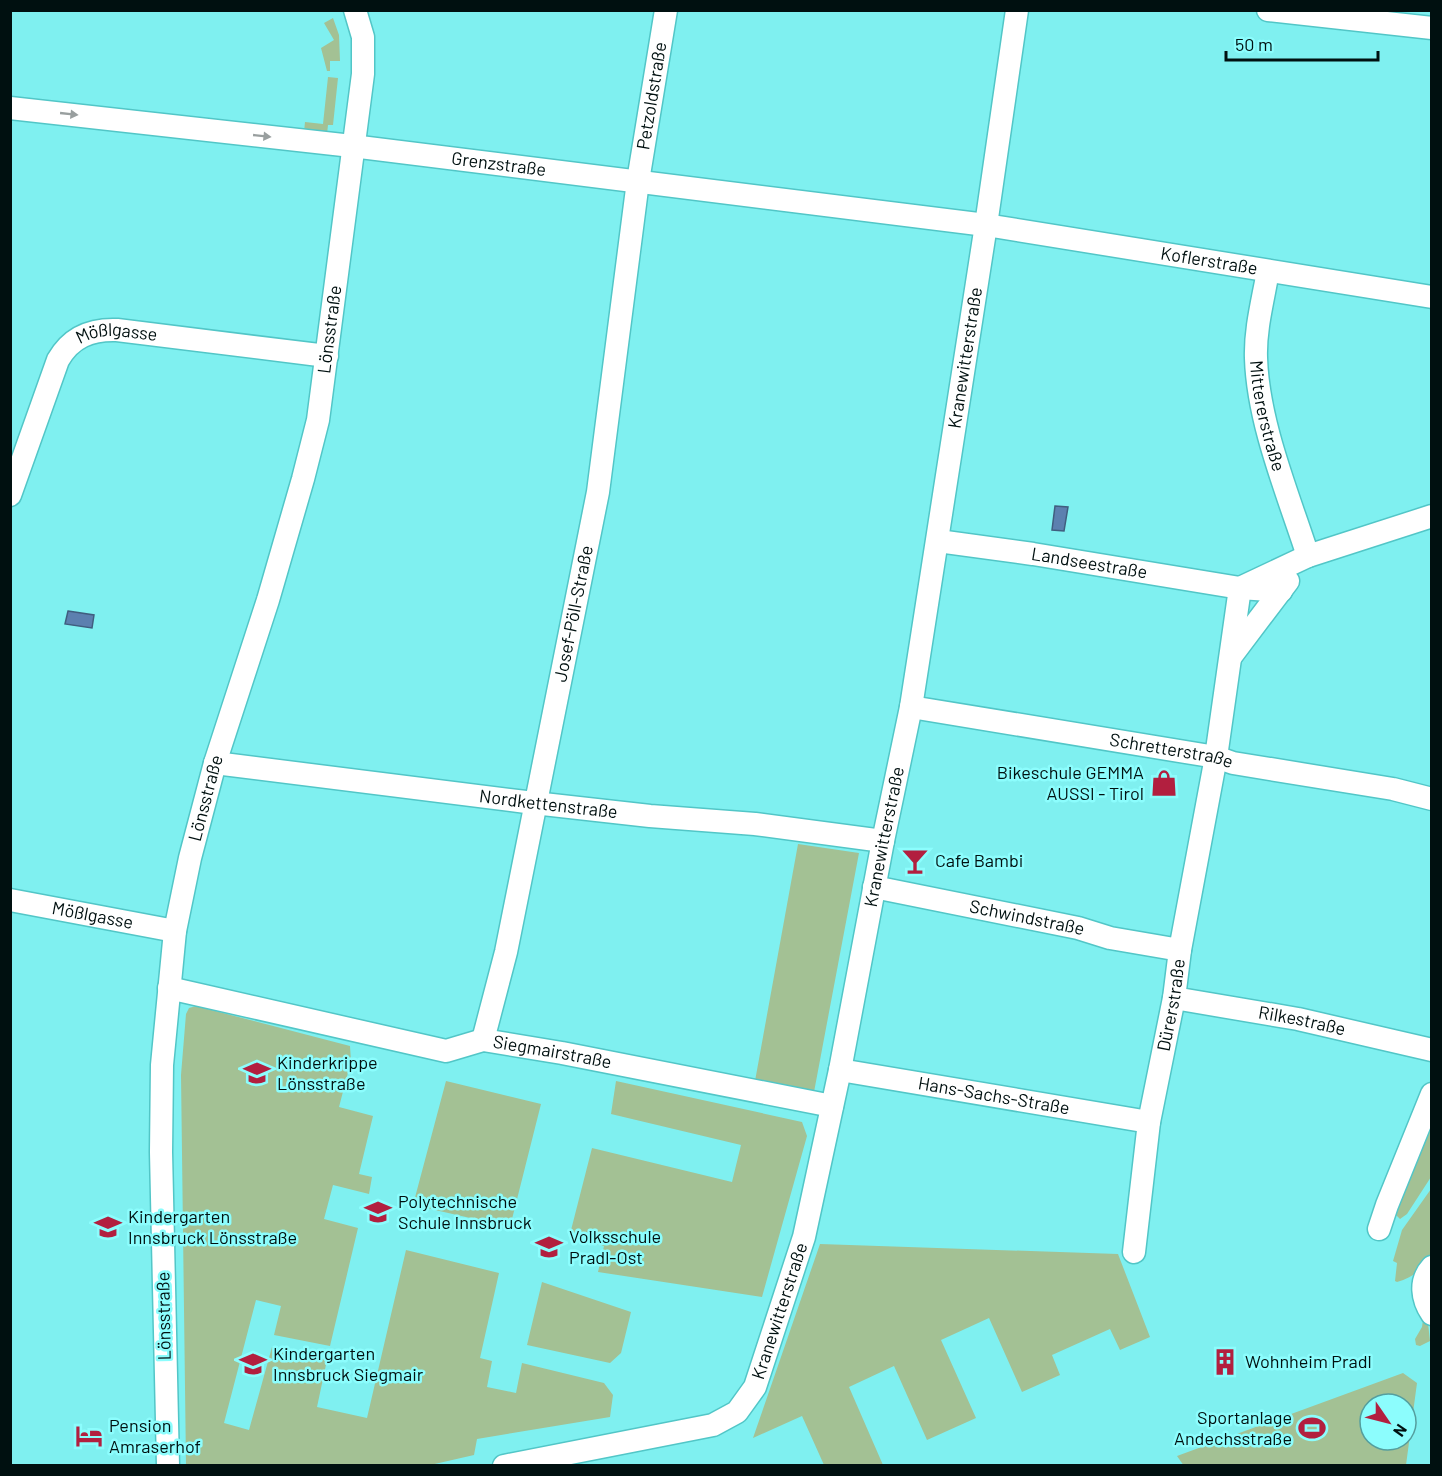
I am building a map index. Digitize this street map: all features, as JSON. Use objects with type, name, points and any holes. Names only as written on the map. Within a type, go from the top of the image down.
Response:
[{"type":"street","name":"Lönsstraße","points":[[168,1466],[161,1152],[162,1065],[175,931],[190,858],[215,763],[268,600],[318,420],[363,74],[363,38],[355,10]]},
{"type":"street","name":"Petzoldstraße","points":[[638,181],[666,10]]},
{"type":"street","name":"Kranewitterstraße","points":[[504,1466],[713,1425],[737,1412],[755,1387],[804,1237],[840,1070],[911,707],[1017,10]]},
{"type":"street","points":[[1268,10],[1431,28]]},
{"type":"street","name":"Grenzstraße","points":[[10,108],[352,146],[986,225]]},
{"type":"street","name":"Josef-Pöll-Straße","points":[[483,1040],[506,952],[598,492],[638,181]]},
{"type":"street","name":"Koflerstraße","points":[[986,225],[1431,297]]},
{"type":"street","name":"Mittererstraße","points":[[1268,272],[1259,320],[1256,354],[1260,395],[1266,426],[1308,556]]},
{"type":"street","name":"Mößlgasse","points":[[10,495],[58,360],[68,346],[84,334],[105,329],[117,330],[327,356]]},
{"type":"street","points":[[1216,757],[1240,588],[1308,556],[1431,516]]},
{"type":"street","name":"Landseestraße","points":[[938,541],[1240,588],[1281,591]]},
{"type":"street","points":[[1230,657],[1308,556]]},
{"type":"street","name":"Schretterstraße","points":[[911,707],[1216,757],[1233,763],[1393,789],[1431,799]]},
{"type":"street","name":"Dürerstraße","points":[[1134,1252],[1149,1122],[1174,998],[1180,950],[1216,757]]},
{"type":"street","name":"Nordkettenstraße","points":[[215,763],[534,803],[650,816],[755,824],[883,841]]},
{"type":"street","name":"Schwindstraße","points":[[874,887],[1078,928],[1110,938],[1180,950]]},
{"type":"street","name":"Mößlgasse","points":[[10,900],[175,931]]},
{"type":"street","name":"Siegmairstraße","points":[[169,988],[446,1051],[483,1040],[562,1053],[832,1106]]},
{"type":"street","name":"Rilkestraße","points":[[1174,998],[1298,1019],[1431,1050]]},
{"type":"street","name":"Hans-Sachs-Straße","points":[[840,1070],[1149,1122]]},
{"type":"street","points":[[1379,1229],[1431,1094]]},
{"type":"street","points":[[1431,1267],[1424,1282],[1423,1294],[1431,1314]]},
{"type":"green space","points":[[333,18],[339,35],[340,61],[330,61],[330,71],[327,71],[321,48],[334,40],[324,23]]},
{"type":"green space","points":[[328,77],[338,78],[333,125],[328,125],[327,134],[304,132],[305,122],[323,124]]},
{"type":"green space","points":[[798,844],[859,853],[814,1092],[755,1081]]},
{"type":"green space","points":[[196,1006],[350,1046],[351,1061],[339,1107],[373,1116],[359,1174],[372,1177],[369,1194],[333,1185],[324,1219],[358,1228],[330,1346],[274,1335],[281,1306],[256,1300],[224,1423],[249,1430],[272,1347],[327,1360],[317,1407],[367,1418],[406,1250],[499,1273],[480,1358],[492,1361],[487,1387],[516,1393],[522,1363],[604,1383],[613,1395],[610,1417],[477,1439],[474,1455],[426,1466],[186,1465],[181,1075],[186,1014],[189,1008]]},
{"type":"green space","points":[[446,1081],[541,1104],[510,1227],[413,1205]]},
{"type":"green space","points":[[616,1081],[802,1122],[807,1136],[762,1297],[598,1272],[604,1246],[569,1238],[592,1148],[732,1182],[741,1145],[611,1114]]},
{"type":"green space","points":[[1431,1111],[1431,1177],[1407,1214],[1400,1219],[1394,1207]]},
{"type":"green space","points":[[1431,1189],[1433,1235],[1430,1257],[1416,1273],[1397,1282],[1395,1281],[1397,1263],[1393,1261],[1402,1230]]},
{"type":"green space","points":[[820,1244],[1118,1254],[1150,1337],[1120,1350],[1110,1329],[1052,1355],[1060,1375],[1022,1392],[989,1318],[941,1340],[976,1418],[927,1440],[894,1366],[849,1387],[883,1465],[824,1465],[802,1416],[753,1438]]},
{"type":"green space","points":[[542,1282],[631,1312],[621,1353],[610,1363],[527,1345]]},
{"type":"green space","points":[[1423,1320],[1428,1323],[1430,1341],[1420,1346],[1416,1345],[1415,1339]]},
{"type":"green space","name":"Sportanlage Andechsstraße","points":[[1403,1373],[1417,1383],[1416,1392],[1358,1392],[1358,1452],[1408,1452],[1406,1465],[1184,1466],[1177,1456]]},
{"type":"water","points":[[1055,506],[1068,507],[1064,531],[1052,530]]},
{"type":"water","points":[[68,611],[94,615],[92,628],[65,624]]},
{"type":"place","name":"Bikeschule GEMMA AUSSI - Tirol","points":[[1164,783]]},
{"type":"place","name":"Cafe Bambi","points":[[915,861]]},
{"type":"place","name":"Kinderkrippe Lönsstraße","points":[[257,1073]]},
{"type":"place","name":"Polytechnische Schule Innsbruck","points":[[378,1212]]},
{"type":"place","name":"Kindergarten Innsbruck Lönsstraße","points":[[108,1227]]},
{"type":"place","name":"Volksschule Pradl-Ost","points":[[549,1247]]},
{"type":"place","name":"Wohnheim Pradl","points":[[1225,1362]]},
{"type":"place","name":"Kindergarten Innsbruck Siegmair","points":[[253,1364]]},
{"type":"place","name":"Sportanlage Andechsstraße","points":[[1312,1428]]},
{"type":"place","name":"Pension Amraserhof","points":[[89,1436]]}]
